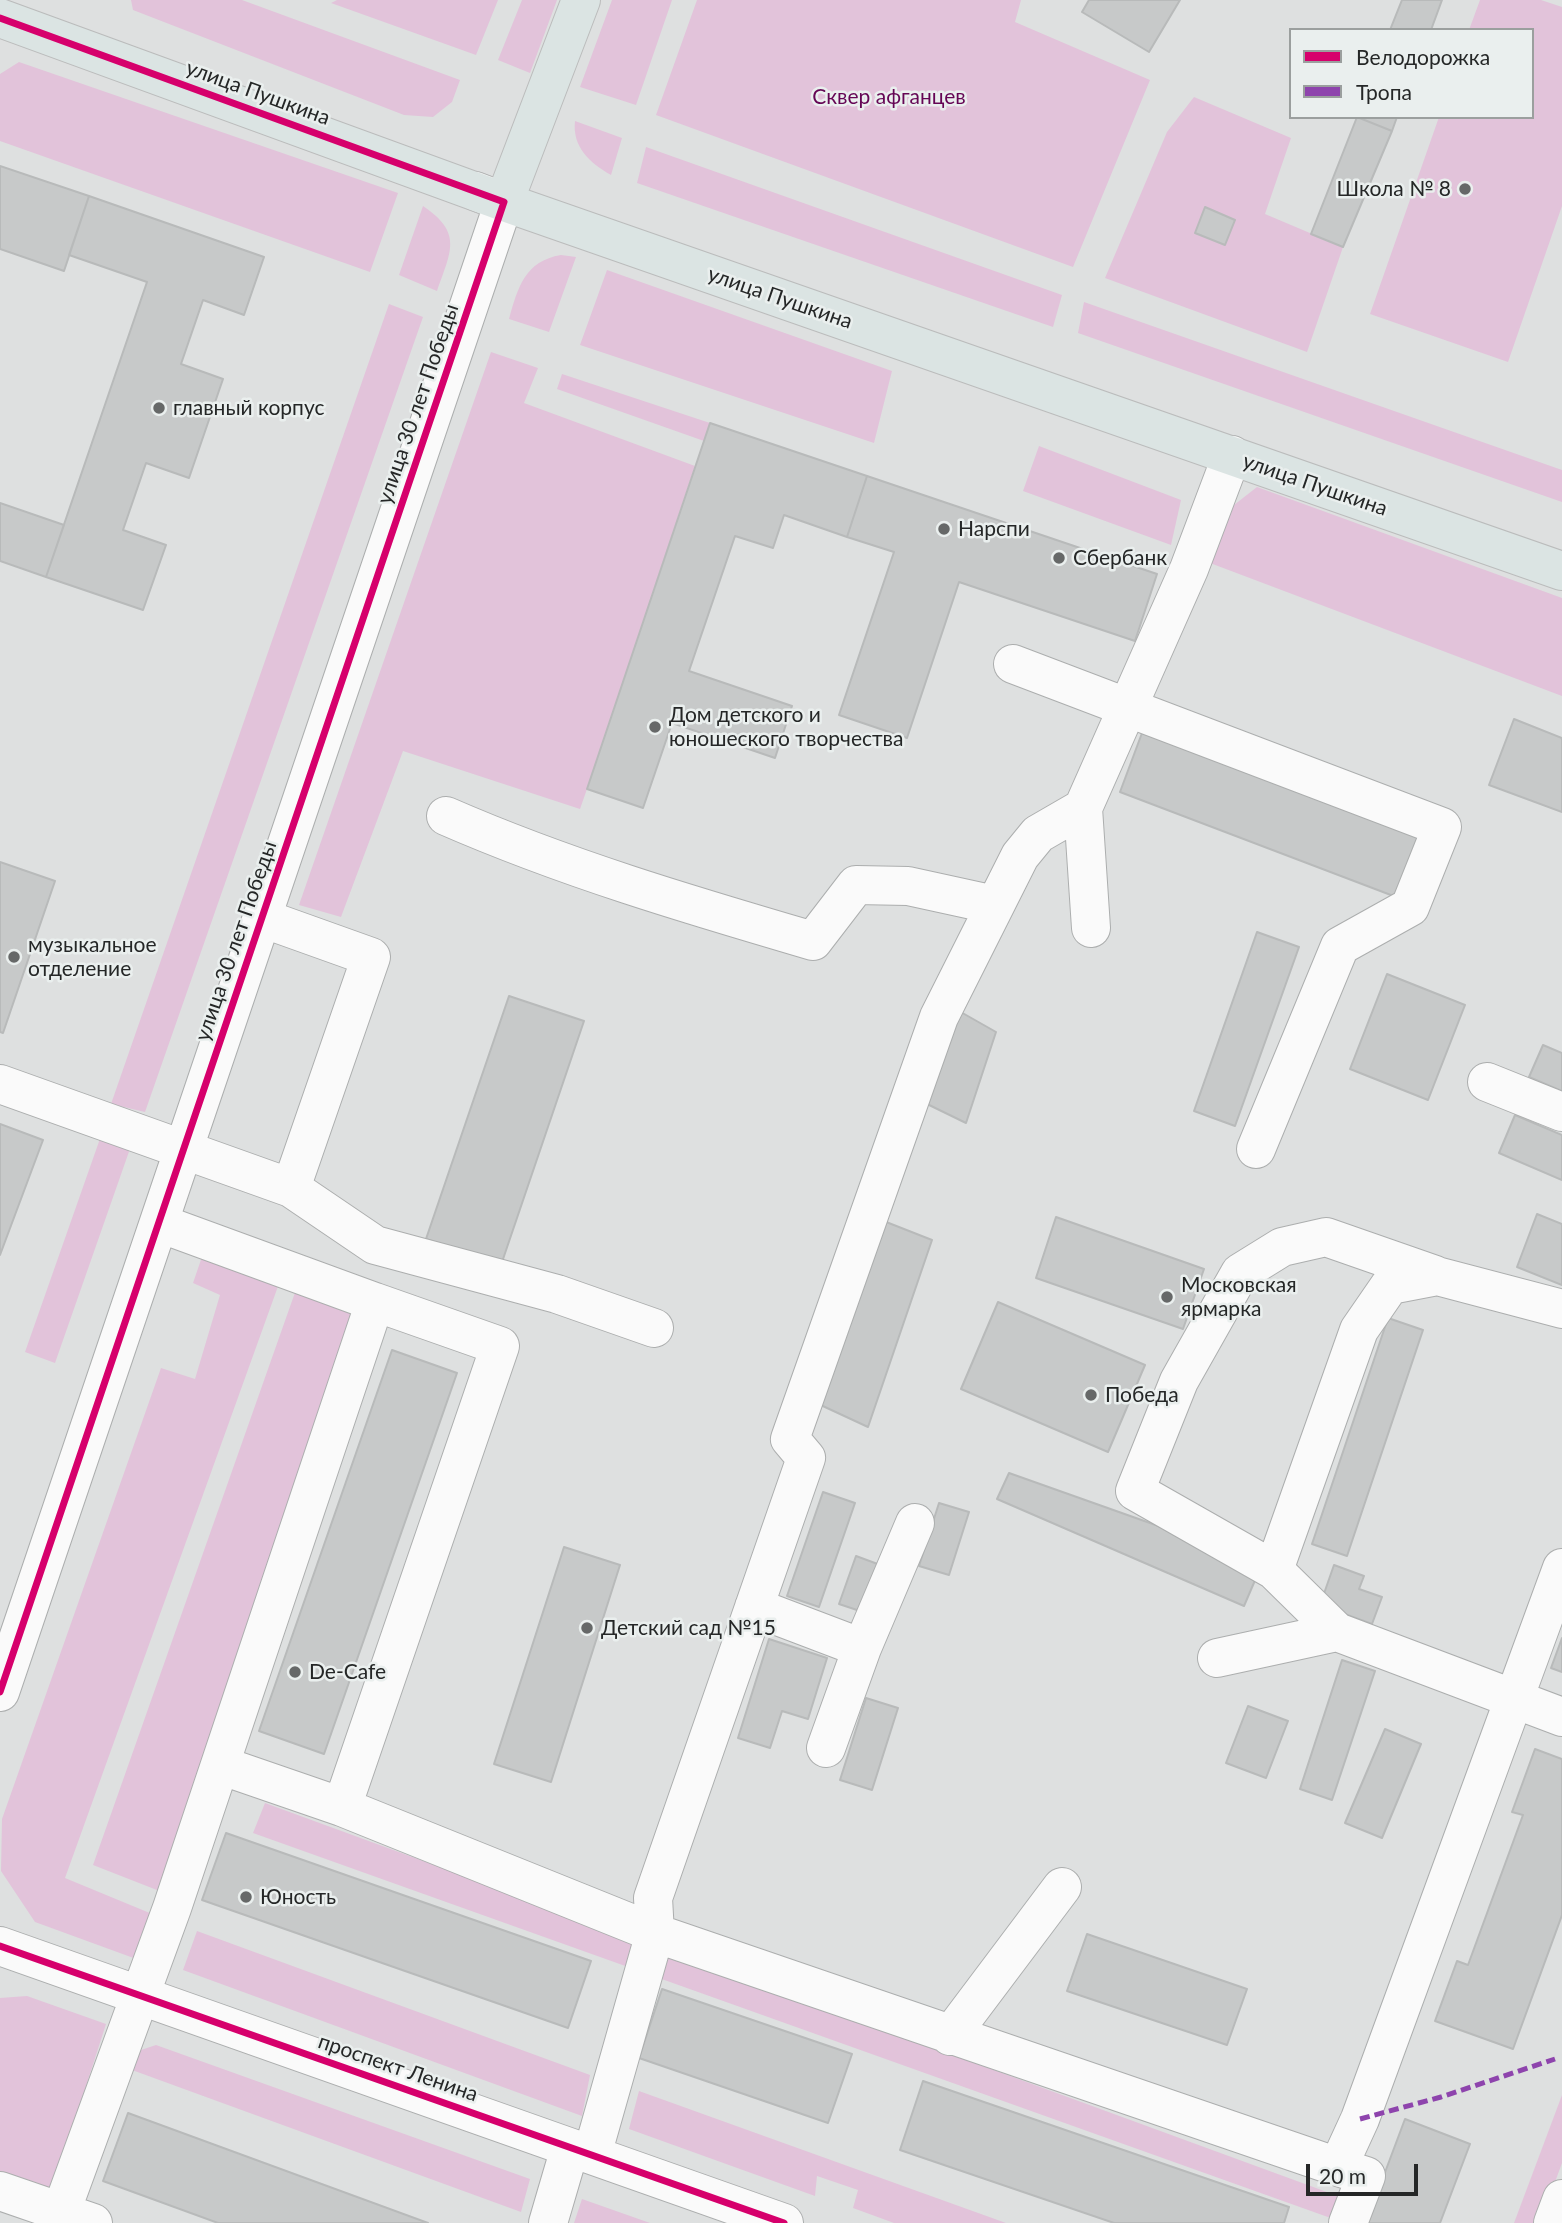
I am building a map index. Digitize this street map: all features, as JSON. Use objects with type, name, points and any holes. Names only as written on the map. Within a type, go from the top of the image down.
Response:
[{"type":"main road","name":"улица 30 лет Победы","points":[[504,202],[581,0]]},
{"type":"main road","name":"улица Пушкина","points":[[504,202],[1562,571]]},
{"type":"street","name":"улица Пушкина","points":[[0,18],[504,202]]},
{"type":"street","name":"улица 30 лет Победы","points":[[0,1692],[6,1651],[159,1223],[504,202]]},
{"type":"street","points":[[1091,928],[1083,808],[1189,569],[1232,455]]},
{"type":"street","points":[[1013,664],[1442,827],[1410,907],[1340,946],[1256,1149]]},
{"type":"street","points":[[548,2223],[581,2151],[654,1933],[653,1898],[806,1458],[790,1438],[939,1017],[1020,856],[1038,834],[1083,808]]},
{"type":"street","points":[[446,816],[493,836],[694,906],[813,941],[856,885],[908,886],[995,905]]},
{"type":"street","points":[[262,918],[370,957],[291,1188]]},
{"type":"street","points":[[1487,1082],[1562,1112]]},
{"type":"street","points":[[0,1084],[291,1188],[375,1245],[557,1294],[654,1328]]},
{"type":"street","points":[[159,1223],[500,1346],[342,1807]]},
{"type":"street","points":[[1562,1309],[1437,1276],[1326,1237],[1282,1247],[1240,1273],[1180,1381],[1135,1491],[1274,1570],[1337,1632],[1562,1717]]},
{"type":"street","points":[[1274,1570],[1359,1330],[1391,1285],[1437,1276]]},
{"type":"street","points":[[0,2191],[70,2219],[142,1996],[375,1303]]},
{"type":"street","points":[[826,1748],[862,1648],[915,1523]]},
{"type":"street","points":[[1338,2166],[1360,2119],[1562,1568]]},
{"type":"street","points":[[754,1607],[862,1648]]},
{"type":"street","points":[[1217,1658],[1337,1632]]},
{"type":"street","points":[[220,1765],[342,1807],[654,1933],[1366,2176],[1348,2223]]},
{"type":"street","points":[[950,2036],[1062,1887]]},
{"type":"street","name":"проспект Ленина","points":[[0,1946],[785,2223]]},
{"type":"street","points":[[1553,2223],[1562,2199]]},
{"type":"green space","points":[[131,0],[242,0],[460,80],[452,102],[433,117],[404,115],[133,10]]},
{"type":"green space","points":[[337,0],[498,0],[476,55],[331,3]]},
{"type":"green space","points":[[522,0],[557,0],[530,73],[498,60]]},
{"type":"green space","points":[[612,0],[672,0],[636,105],[580,87]]},
{"type":"green space","name":"Сквер афганцев","points":[[697,0],[1021,0],[1015,22],[1150,80],[1073,267],[656,115]]},
{"type":"green space","points":[[1480,0],[1541,0],[1562,7],[1562,206],[1508,362],[1370,314],[1438,119],[1534,119],[1534,28],[1470,28]]},
{"type":"green space","points":[[19,62],[398,193],[370,272],[0,141],[0,74]]},
{"type":"green space","points":[[1194,97],[1291,138],[1265,214],[1343,247],[1307,352],[1105,278],[1167,132]]},
{"type":"green space","points":[[575,121],[622,138],[611,175],[584,153],[576,139]]},
{"type":"green space","points":[[646,147],[1062,295],[1053,327],[637,183]]},
{"type":"green space","points":[[423,206],[436,216],[449,234],[449,254],[437,291],[399,275]]},
{"type":"green space","points":[[561,255],[576,257],[549,332],[509,319],[520,286],[531,269],[549,258]]},
{"type":"green space","points":[[607,270],[892,371],[874,443],[580,345]]},
{"type":"green space","points":[[1084,302],[1562,470],[1562,502],[1078,333]]},
{"type":"green space","points":[[389,304],[423,317],[145,1112],[111,1104]]},
{"type":"green space","points":[[491,352],[538,368],[524,403],[695,466],[587,789],[580,809],[403,751],[341,917],[299,905]]},
{"type":"green space","points":[[562,374],[710,423],[704,441],[557,389]]},
{"type":"green space","points":[[1039,446],[1181,500],[1171,545],[1023,491]]},
{"type":"green space","points":[[1257,487],[1562,598],[1562,696],[1210,563],[1234,505]]},
{"type":"green space","points":[[102,1133],[132,1143],[55,1363],[25,1352]]},
{"type":"green space","points":[[204,1251],[281,1278],[65,1878],[157,1916],[139,1960],[35,1922],[1,1871],[2,1819],[161,1368],[195,1379],[220,1295],[193,1283]]},
{"type":"green space","points":[[298,1284],[364,1308],[162,1892],[93,1865]]},
{"type":"green space","points":[[265,1803],[1346,2199],[1339,2221],[253,1833]]},
{"type":"green space","points":[[197,1931],[590,2075],[582,2116],[183,1970]]},
{"type":"green space","points":[[27,1996],[106,2024],[51,2195],[0,2177],[0,1998]]},
{"type":"green space","points":[[156,2045],[530,2179],[521,2212],[132,2070],[138,2051]]},
{"type":"green space","points":[[639,2091],[1006,2223],[894,2223],[853,2208],[858,2190],[817,2176],[815,2196],[629,2129]]},
{"type":"green space","points":[[1562,2095],[1562,2163],[1540,2223],[1514,2223]]},
{"type":"green space","points":[[582,2199],[650,2223],[574,2223]]},
{"type":"building","points":[[1089,0],[1180,0],[1149,52],[1082,12]]},
{"type":"building","points":[[1402,0],[1442,0],[1432,28],[1391,28]]},
{"type":"building","points":[[1356,119],[1392,131],[1343,247],[1311,234]]},
{"type":"building","points":[[1362,119],[1396,119],[1392,131]]},
{"type":"building","points":[[0,166],[89,196],[64,271],[0,249]]},
{"type":"building","name":"главный корпус","points":[[89,196],[264,257],[244,315],[203,300],[181,364],[223,379],[189,478],[146,463],[123,530],[166,545],[143,610],[46,577],[147,282],[69,255]]},
{"type":"building","points":[[1205,207],[1235,220],[1225,245],[1195,233]]},
{"type":"building","points":[[710,423],[867,476],[847,537],[784,515],[773,548],[735,536],[689,671],[792,706],[775,758],[672,723],[643,808],[587,789]]},
{"type":"building","points":[[867,476],[1157,574],[1135,641],[959,582],[907,738],[839,715],[894,552],[847,537]]},
{"type":"building","points":[[0,503],[64,525],[46,577],[0,561]]},
{"type":"building","points":[[1514,719],[1562,738],[1562,812],[1489,785]]},
{"type":"building","points":[[1145,725],[1429,833],[1404,900],[1120,792]]},
{"type":"building","name":"музыкальное отделение","points":[[0,862],[55,881],[3,1033],[0,1032]]},
{"type":"building","points":[[1257,932],[1299,947],[1235,1126],[1194,1111]]},
{"type":"building","points":[[1387,974],[1465,1005],[1428,1100],[1350,1069]]},
{"type":"building","points":[[509,996],[584,1021],[501,1265],[426,1239]]},
{"type":"building","points":[[959,1011],[996,1032],[966,1123],[925,1103]]},
{"type":"building","points":[[1543,1045],[1562,1053],[1562,1091],[1529,1077]]},
{"type":"building","points":[[1515,1115],[1562,1135],[1562,1180],[1499,1153]]},
{"type":"building","points":[[0,1124],[43,1140],[0,1255]]},
{"type":"building","points":[[1537,1214],[1562,1224],[1562,1285],[1517,1267]]},
{"type":"building","points":[[1056,1217],[1204,1269],[1183,1329],[1036,1278]]},
{"type":"building","points":[[876,1218],[932,1240],[868,1427],[812,1401]]},
{"type":"building","points":[[998,1302],[1145,1365],[1108,1452],[961,1389]]},
{"type":"building","points":[[1388,1318],[1423,1330],[1347,1556],[1312,1544]]},
{"type":"building","points":[[392,1350],[457,1373],[324,1754],[259,1731]]},
{"type":"building","points":[[1009,1473],[1181,1534],[1256,1578],[1244,1606],[997,1499]]},
{"type":"building","points":[[823,1492],[855,1503],[819,1607],[787,1596]]},
{"type":"building","points":[[939,1503],[969,1512],[949,1575],[919,1566]]},
{"type":"building","points":[[564,1547],[620,1565],[551,1782],[494,1764]]},
{"type":"building","points":[[856,1556],[883,1566],[866,1613],[839,1604]]},
{"type":"building","points":[[1334,1565],[1364,1576],[1359,1589],[1382,1597],[1372,1624],[1320,1605]]},
{"type":"building","points":[[1562,1638],[1562,1672],[1551,1668]]},
{"type":"building","points":[[769,1639],[827,1658],[808,1719],[782,1711],[770,1748],[738,1738]]},
{"type":"building","points":[[1342,1660],[1375,1671],[1332,1800],[1300,1789]]},
{"type":"building","points":[[866,1698],[898,1708],[872,1790],[840,1780]]},
{"type":"building","points":[[1248,1706],[1288,1721],[1266,1778],[1226,1763]]},
{"type":"building","points":[[1385,1729],[1421,1744],[1382,1838],[1345,1823]]},
{"type":"building","points":[[1535,1749],[1562,1759],[1562,1915],[1513,2049],[1435,2021],[1457,1961],[1468,1965],[1523,1815],[1512,1812]]},
{"type":"building","points":[[226,1833],[591,1961],[568,2028],[202,1900]]},
{"type":"building","points":[[1087,1934],[1247,1989],[1227,2045],[1067,1991]]},
{"type":"building","points":[[662,1989],[852,2054],[828,2123],[639,2058]]},
{"type":"building","points":[[923,2081],[1289,2207],[1284,2223],[1114,2223],[900,2150]]},
{"type":"building","points":[[128,2113],[428,2223],[218,2223],[103,2181]]},
{"type":"building","points":[[1405,2119],[1470,2144],[1440,2223],[1366,2223]]},
{"type":"marked path","points":[[1360,2119],[1441,2097],[1555,2059]]},
{"type":"cycle path","points":[[0,18],[504,202],[0,1692]]},
{"type":"cycle path","points":[[0,1946],[784,2223]]},
{"type":"place","name":"Школа № 8","points":[[1465,189]]},
{"type":"place","name":"главный корпус","points":[[159,408]]},
{"type":"place","name":"Нарспи","points":[[944,529]]},
{"type":"place","name":"Сбербанк","points":[[1059,558]]},
{"type":"place","name":"Дом детского и юношеского творчества","points":[[655,727]]},
{"type":"place","name":"музыкальное отделение","points":[[14,957]]},
{"type":"place","name":"Московская ярмарка","points":[[1167,1297]]},
{"type":"place","name":"Победа","points":[[1091,1395]]},
{"type":"place","name":"Детский сад №15","points":[[587,1628]]},
{"type":"place","name":"De-Cafe","points":[[295,1672]]},
{"type":"place","name":"Юность","points":[[246,1897]]}]
